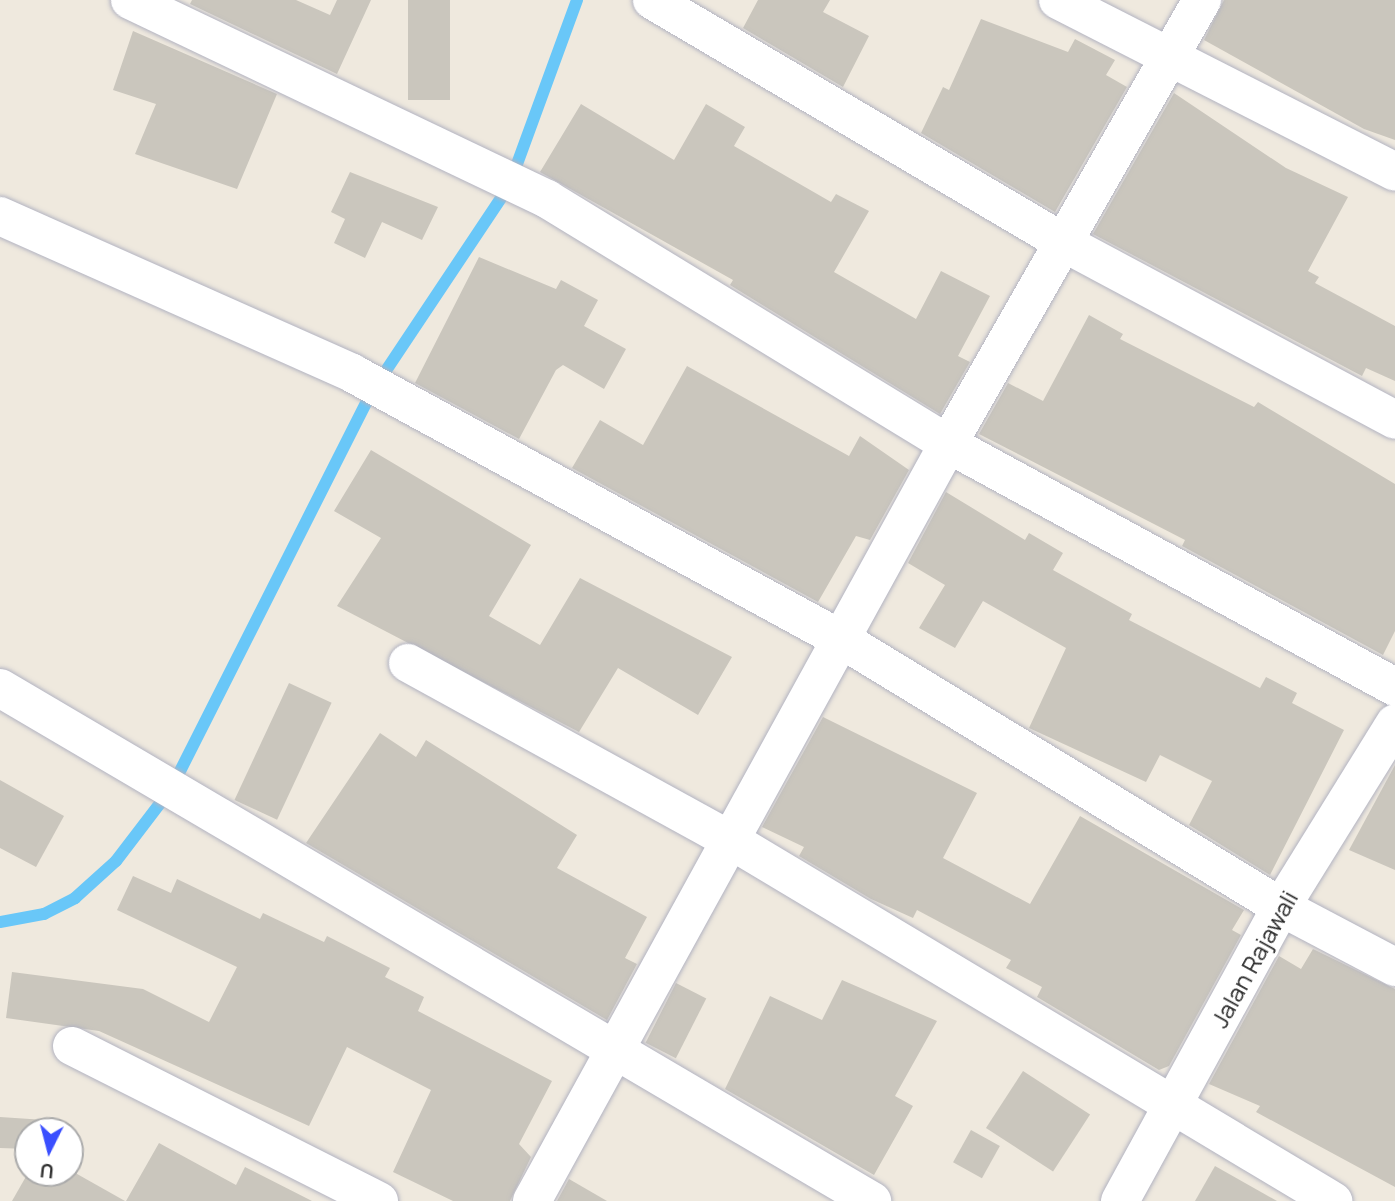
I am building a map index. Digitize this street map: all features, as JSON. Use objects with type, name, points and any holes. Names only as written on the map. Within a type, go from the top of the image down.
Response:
[{"type":"street","points":[[130,0],[547,199],[948,444],[1395,687]]},
{"type":"street","points":[[652,0],[1066,244],[1395,421]]},
{"type":"street","points":[[1058,0],[1171,54],[1395,172]]},
{"type":"street","points":[[532,1201],[844,641],[948,444],[1066,244],[1202,0]]},
{"type":"street","points":[[0,216],[352,373],[844,641],[1281,906],[1395,967]]},
{"type":"street","points":[[408,663],[732,841],[1172,1108],[1333,1201]]},
{"type":"street","points":[[0,688],[617,1046],[872,1201]]},
{"type":"street","name":"Jalan Rajawali","points":[[1120,1201],[1281,906],[1395,723]]},
{"type":"street","points":[[72,1046],[379,1201]]},
{"type":"building","points":[[192,0],[296,0],[330,15],[337,0],[371,0],[337,74],[190,4]]},
{"type":"building","points":[[408,0],[450,0],[450,100],[408,100]]},
{"type":"building","points":[[758,0],[830,0],[823,12],[869,36],[843,87],[743,28]]},
{"type":"building","points":[[1224,0],[1395,0],[1395,140],[1364,129],[1204,40]]},
{"type":"building","points":[[981,19],[1068,52],[1075,39],[1115,60],[1106,75],[1127,87],[1055,212],[921,133],[943,87],[949,90]]},
{"type":"building","points":[[133,31],[277,94],[237,189],[135,154],[156,104],[113,90]]},
{"type":"building","points":[[1174,93],[1286,168],[1348,197],[1308,271],[1319,277],[1315,283],[1395,326],[1395,381],[1366,368],[1362,376],[1093,234]]},
{"type":"building","points":[[581,104],[674,160],[706,104],[745,127],[734,146],[831,202],[836,194],[869,211],[834,272],[916,319],[941,271],[990,296],[958,356],[970,362],[940,414],[730,285],[733,280],[540,172]]},
{"type":"building","points":[[350,172],[438,207],[422,240],[382,222],[365,258],[334,243],[345,219],[331,212]]},
{"type":"building","points":[[479,257],[556,289],[561,280],[598,300],[584,326],[626,349],[604,389],[563,365],[556,370],[519,439],[415,383]]},
{"type":"building","points":[[1089,315],[1123,334],[1120,339],[1254,407],[1258,402],[1395,484],[1395,631],[1383,655],[1182,546],[1185,540],[979,434],[1008,383],[1043,401]]},
{"type":"building","points":[[687,366],[849,456],[860,436],[909,470],[870,540],[856,536],[818,602],[572,468],[600,420],[643,445]]},
{"type":"building","points":[[371,450],[531,545],[489,616],[540,645],[580,578],[732,657],[698,715],[618,668],[579,732],[337,606],[381,538],[334,511]]},
{"type":"building","points":[[946,492],[1025,540],[1029,533],[1063,553],[1053,570],[1132,614],[1129,620],[1260,688],[1266,677],[1297,693],[1292,703],[1344,730],[1270,875],[1189,825],[1212,781],[1160,755],[1146,782],[1029,728],[1066,648],[983,601],[955,648],[919,628],[945,585],[908,563]]},
{"type":"building","points":[[289,683],[332,703],[277,820],[234,800]]},
{"type":"building","points":[[823,717],[977,793],[943,858],[1030,904],[1080,816],[1244,910],[1232,930],[1241,935],[1169,1066],[1159,1070],[1037,997],[1042,987],[1006,968],[1011,960],[917,910],[913,918],[871,899],[799,856],[804,847],[762,827]]},
{"type":"building","points":[[380,733],[416,757],[426,740],[577,835],[557,868],[647,917],[625,958],[637,964],[607,1020],[306,843]]},
{"type":"building","points":[[1395,765],[1395,870],[1349,850]]},
{"type":"building","points":[[0,780],[64,816],[36,867],[0,848]]},
{"type":"building","points":[[133,876],[171,893],[177,879],[260,919],[263,913],[324,942],[327,936],[390,968],[385,977],[424,997],[418,1011],[552,1081],[519,1144],[531,1157],[510,1201],[453,1201],[393,1172],[431,1090],[347,1047],[309,1126],[99,1031],[6,1018],[12,972],[143,989],[209,1022],[237,967],[117,910]]},
{"type":"building","points":[[1313,949],[1395,989],[1395,1187],[1256,1112],[1260,1106],[1209,1084],[1279,956],[1301,969]]},
{"type":"building","points":[[842,980],[937,1021],[895,1096],[913,1106],[874,1175],[725,1089],[770,996],[822,1020]]},
{"type":"building","points":[[676,983],[706,998],[676,1058],[646,1043]]},
{"type":"building","points":[[1023,1071],[1090,1115],[1053,1172],[986,1128]]},
{"type":"building","points":[[0,1117],[14,1118],[14,1148],[0,1148]]},
{"type":"building","points":[[971,1130],[1000,1146],[982,1178],[953,1162]]},
{"type":"building","points":[[159,1143],[236,1185],[245,1167],[312,1201],[126,1201]]},
{"type":"building","points":[[1215,1166],[1277,1201],[1195,1201]]},
{"type":"building","points":[[84,1178],[125,1201],[12,1201],[20,1187],[84,1187]]},
{"type":"building","points":[[569,1179],[607,1201],[557,1201]]},
{"type":"waterway","points":[[0,922],[44,914],[75,898],[116,861],[171,789],[371,393],[509,186],[577,0]]}]
